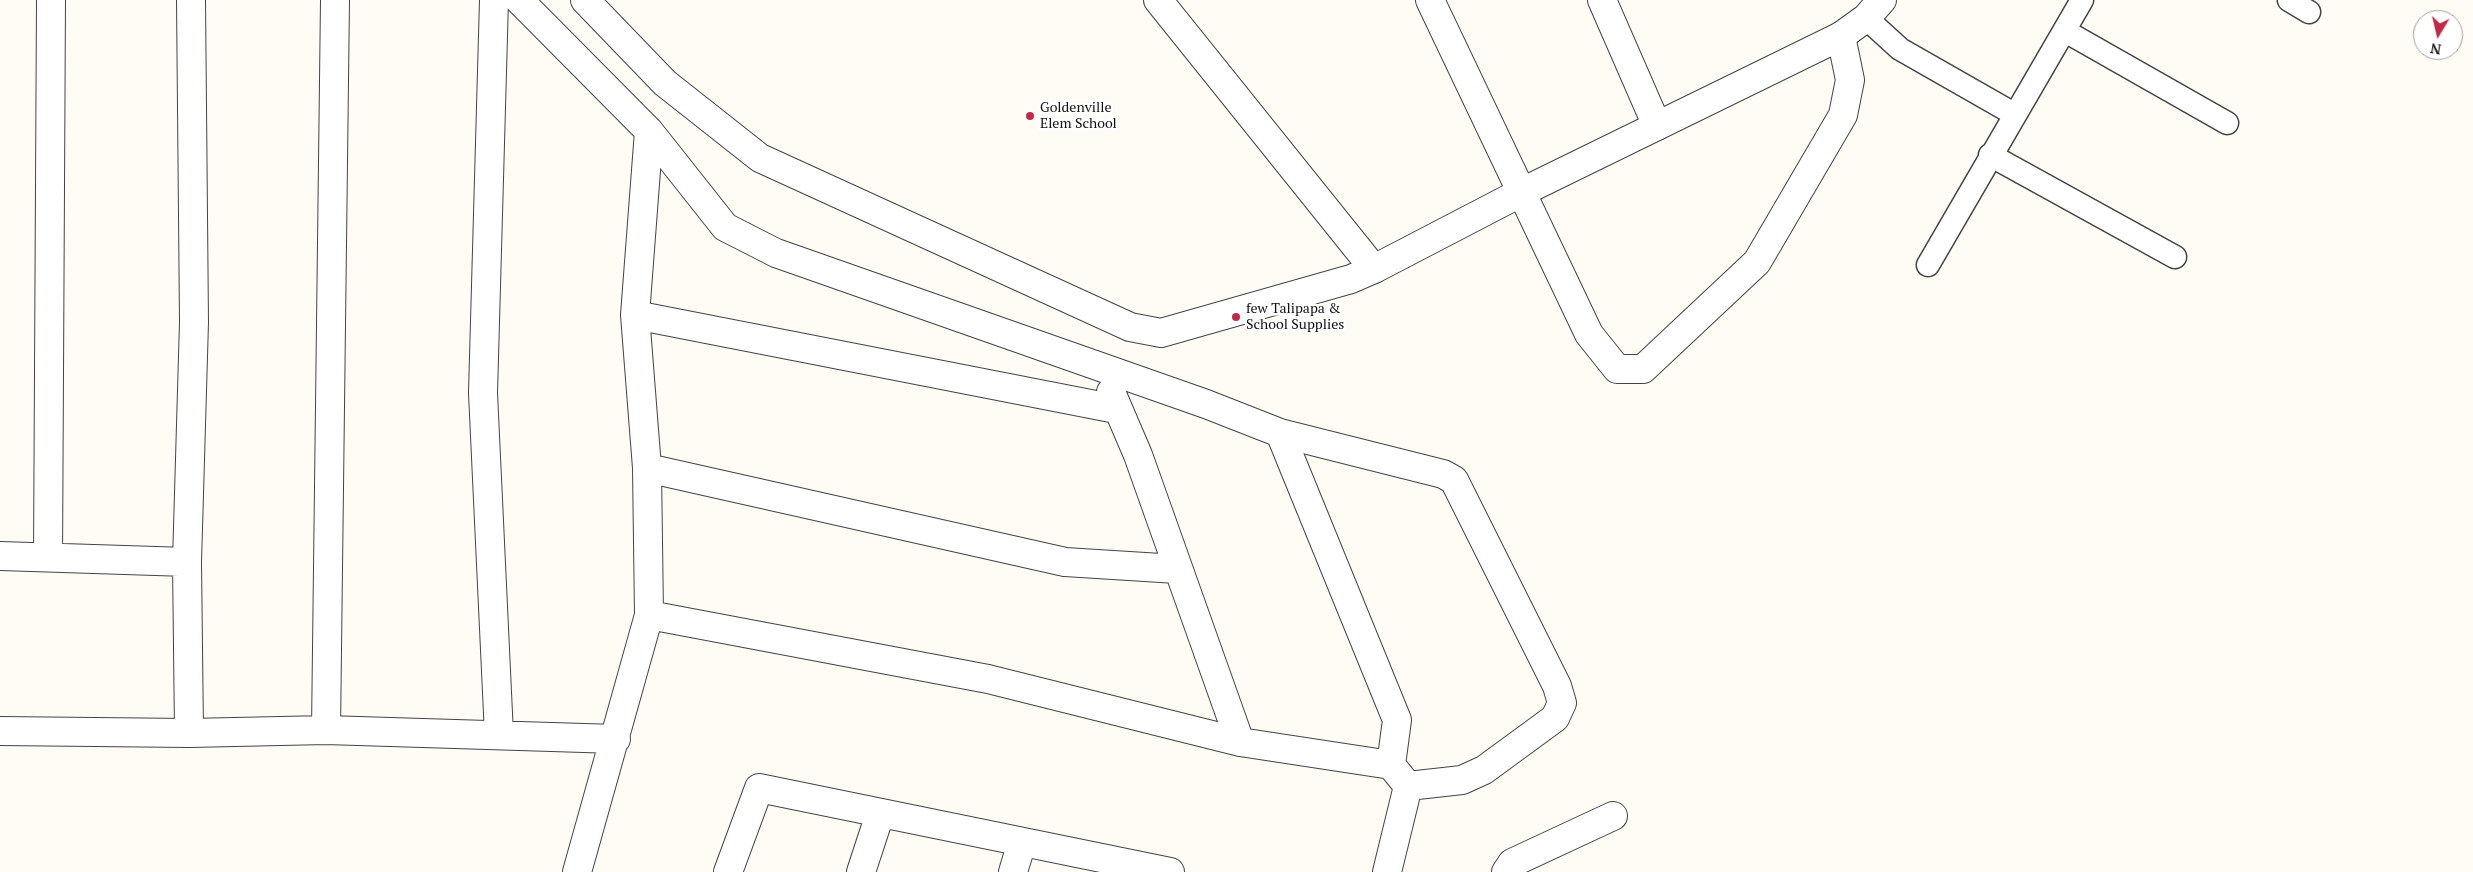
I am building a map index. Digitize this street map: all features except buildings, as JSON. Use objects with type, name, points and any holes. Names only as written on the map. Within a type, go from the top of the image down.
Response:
[{"type":"street","points":[[48,557],[51,0]]},
{"type":"street","points":[[189,733],[187,562],[194,322],[191,0]]},
{"type":"street","points":[[326,730],[335,0]]},
{"type":"street","points":[[494,0],[482,394],[499,734]]},
{"type":"street","points":[[519,0],[649,131],[725,227],[776,253],[1103,370],[1206,404],[1280,432],[1443,474],[1454,480],[1556,686],[1562,703],[1556,718],[1484,770],[1462,780],[1408,786]]},
{"type":"street","points":[[585,0],[665,83],[760,158],[1130,326],[1161,333],[1350,279],[1374,269],[1522,192],[1841,36],[1874,9]]},
{"type":"street","points":[[1158,0],[1374,269]]},
{"type":"street","points":[[1430,0],[1589,334],[1617,369],[1643,369],[1757,262],[1843,115],[1850,80],[1841,36]]},
{"type":"street","points":[[1602,0],[1657,126]]},
{"type":"street","points":[[577,872],[616,739],[649,616],[647,468],[635,315],[649,131]]},
{"type":"street","points":[[635,315],[1116,409]]},
{"type":"street","points":[[1103,370],[1116,409],[1138,455],[1176,569],[1240,742]]},
{"type":"street","points":[[1280,432],[1398,720],[1391,765]]},
{"type":"street","points":[[647,468],[1065,562],[1176,569]]},
{"type":"street","points":[[0,556],[187,562]]},
{"type":"street","points":[[649,616],[988,680],[1240,742],[1391,765],[1408,786]]},
{"type":"street","points":[[0,731],[189,733],[326,730],[616,739]]},
{"type":"street","points":[[1387,872],[1408,786]]},
{"type":"street","points":[[728,872],[759,788],[1170,872]]},
{"type":"street","points":[[861,872],[880,814]]},
{"type":"street","points":[[1506,872],[1512,863],[1613,816]]},
{"type":"street","points":[[1013,872],[1022,842]]},
{"type":"lane","points":[[1928,266],[1990,155],[2082,0]]},
{"type":"lane","points":[[2288,0],[2309,12]]},
{"type":"lane","points":[[1874,9],[1900,49],[2014,114]]},
{"type":"lane","points":[[2065,30],[2227,124]]},
{"type":"lane","points":[[1990,155],[2175,257]]},
{"type":"place","name":"Goldenville Elem School","points":[[1030,116]]},
{"type":"place","name":"few Talipapa & School Supplies","points":[[1236,317]]}]
